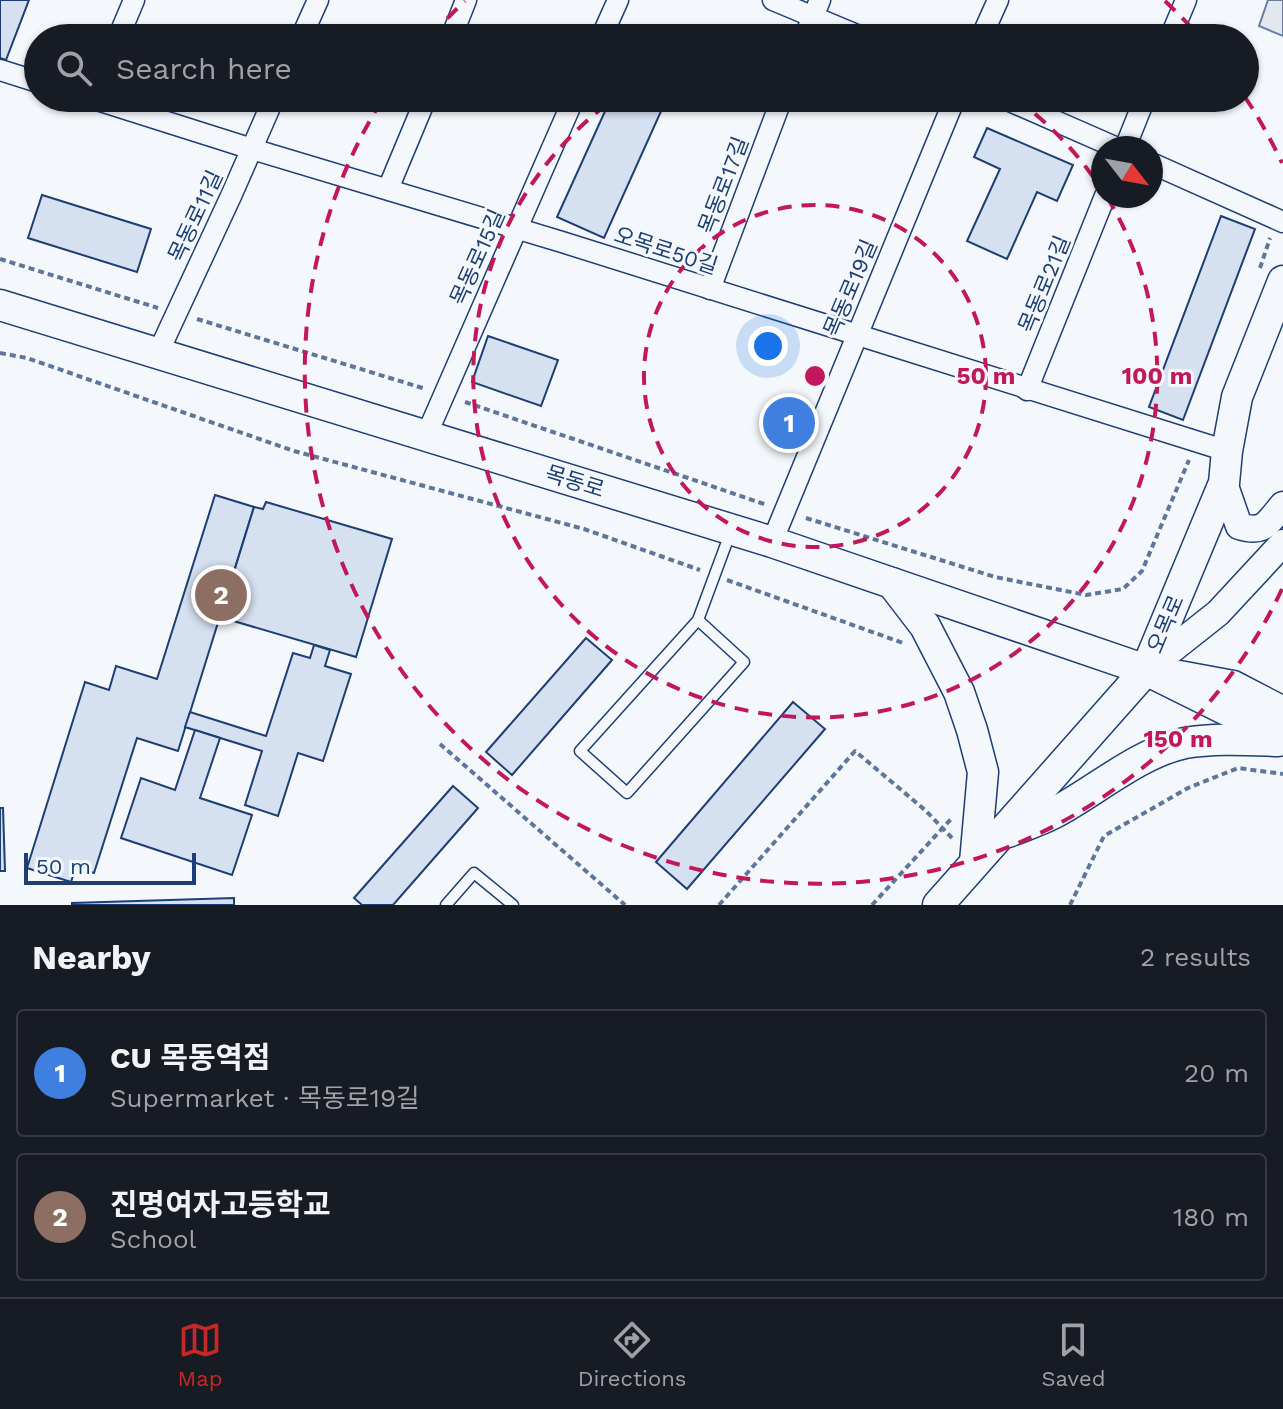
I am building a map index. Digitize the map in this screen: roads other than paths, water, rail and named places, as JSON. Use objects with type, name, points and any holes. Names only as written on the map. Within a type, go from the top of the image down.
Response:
[{"type":"main road","name":"오목로","points":[[938,905],[1146,670],[1224,483],[1237,397],[1283,281]]},
{"type":"main road","name":"목동로","points":[[0,305],[772,542],[1146,670],[1283,739]]},
{"type":"main road","points":[[892,583],[925,626],[959,692],[972,730],[983,772],[975,862]]},
{"type":"main road","name":"목동로","points":[[1146,670],[1233,686],[1283,712]]},
{"type":"main road","points":[[999,836],[1054,813],[1160,751],[1184,743],[1283,739]]},
{"type":"street","points":[[124,24],[134,0]]},
{"type":"street","points":[[307,24],[318,0]]},
{"type":"street","points":[[457,24],[466,0]]},
{"type":"street","points":[[607,24],[618,0]]},
{"type":"street","points":[[773,0],[816,8],[842,24]]},
{"type":"street","points":[[987,24],[998,0]]},
{"type":"street","points":[[1176,24],[1186,0]]},
{"type":"street","points":[[0,70],[24,78]]},
{"type":"street","name":"오목로50길","points":[[135,112],[1227,451]]},
{"type":"street","name":"목동로11길","points":[[158,353],[268,112]]},
{"type":"street","points":[[388,189],[420,112]]},
{"type":"street","name":"목동로15길","points":[[426,436],[568,112]]},
{"type":"street","name":"목동로17길","points":[[710,289],[777,112]]},
{"type":"street","name":"목동로19길","points":[[772,542],[949,112]]},
{"type":"street","points":[[1035,112],[1091,137]]},
{"type":"street","points":[[1130,136],[1139,112]]},
{"type":"street","points":[[1163,168],[1283,222]]},
{"type":"street","name":"목동로21길","points":[[1027,390],[1100,208]]},
{"type":"street","points":[[1224,483],[1239,526],[1252,530],[1263,527],[1283,505]]},
{"type":"street","points":[[1146,670],[1218,613],[1283,543]]},
{"type":"lane","points":[[698,620],[744,662],[627,793],[580,751],[698,620],[731,529]]},
{"type":"lane","points":[[446,905],[474,873],[513,905]]},
{"type":"place","name":"CU 목동역점","points":[[789,423]]},
{"type":"place","name":"진명여자고등학교","points":[[221,595]]}]
